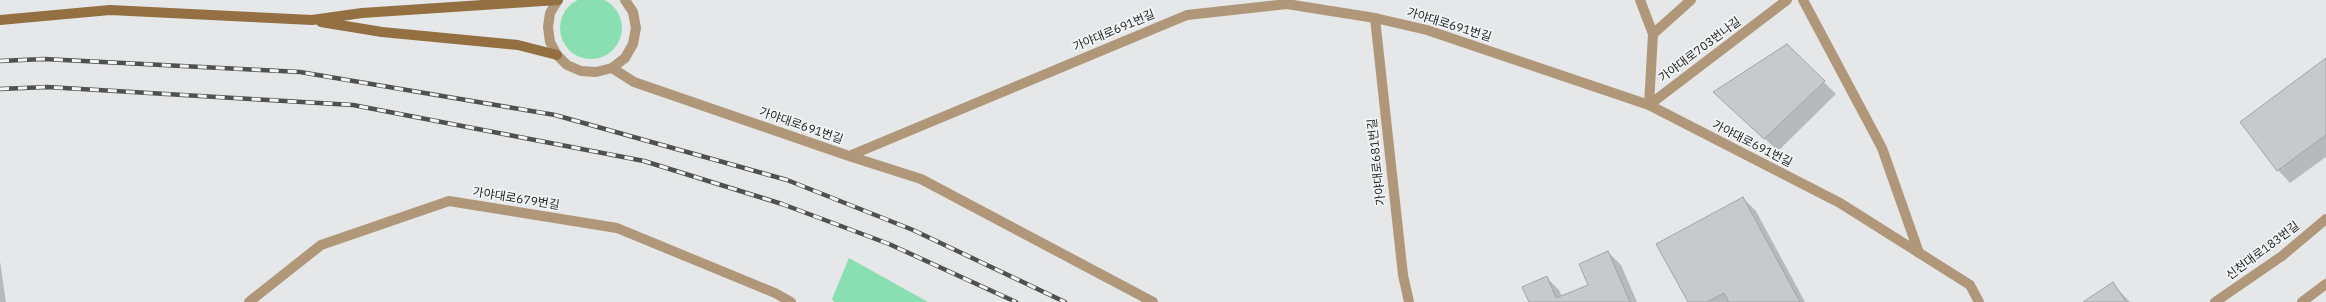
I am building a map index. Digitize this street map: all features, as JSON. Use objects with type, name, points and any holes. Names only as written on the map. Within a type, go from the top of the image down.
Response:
[{"type":"main road","points":[[312,20],[362,13],[558,0]]},
{"type":"main road","points":[[0,20],[110,10],[312,20],[382,32],[518,45],[557,55]]},
{"type":"street","points":[[558,0],[550,13],[548,27],[550,42],[557,55],[567,65],[581,71],[596,72],[612,68],[625,58],[633,44],[636,28],[633,12],[625,0]]},
{"type":"street","points":[[1640,0],[1652,34],[1648,106]]},
{"type":"street","points":[[1652,34],[1691,0]]},
{"type":"street","name":"가야대로703번나길","points":[[1648,106],[1787,0]]},
{"type":"street","points":[[1803,0],[1882,148],[1919,253]]},
{"type":"street","name":"가야대로691번길","points":[[612,68],[634,82],[850,156],[1187,15],[1287,4],[1375,18],[1427,30],[1648,106],[1840,203],[1970,285],[1979,302]]},
{"type":"street","name":"가야대로681번길","points":[[1375,18],[1403,275],[1409,302]]},
{"type":"street","points":[[850,156],[921,179],[1153,302]]},
{"type":"street","name":"가야대로679번길","points":[[249,302],[321,245],[449,201],[617,228],[775,293],[791,302]]},
{"type":"street","name":"신천대로183번길","points":[[2215,302],[2282,256],[2326,219]]},
{"type":"street","points":[[2302,302],[2326,284]]},
{"type":"green space","points":[[591,-3],[603,0],[613,6],[619,16],[622,28],[619,40],[613,50],[603,56],[591,59],[579,56],[569,50],[563,40],[560,28],[563,16],[569,6],[579,0]]},
{"type":"green space","points":[[849,258],[928,302],[834,302],[832,299]]},
{"type":"building","points":[[1787,44],[1825,81],[1764,139],[1713,92]]},
{"type":"building","points":[[2326,58],[2326,135],[2277,171],[2240,122]]},
{"type":"building","points":[[1743,197],[1800,302],[1729,302],[1724,293],[1707,302],[1688,302],[1656,244]]},
{"type":"building","points":[[1608,251],[1630,302],[1529,302],[1522,287],[1547,276],[1556,298],[1588,285],[1579,264]]},
{"type":"building","points":[[2113,282],[2126,302],[2083,302]]},
{"type":"railway","points":[[0,61],[44,59],[300,72],[555,115],[787,180],[913,230],[1065,302]]},
{"type":"railway","points":[[0,89],[47,87],[353,105],[644,161],[782,204],[889,244],[1016,302]]}]
